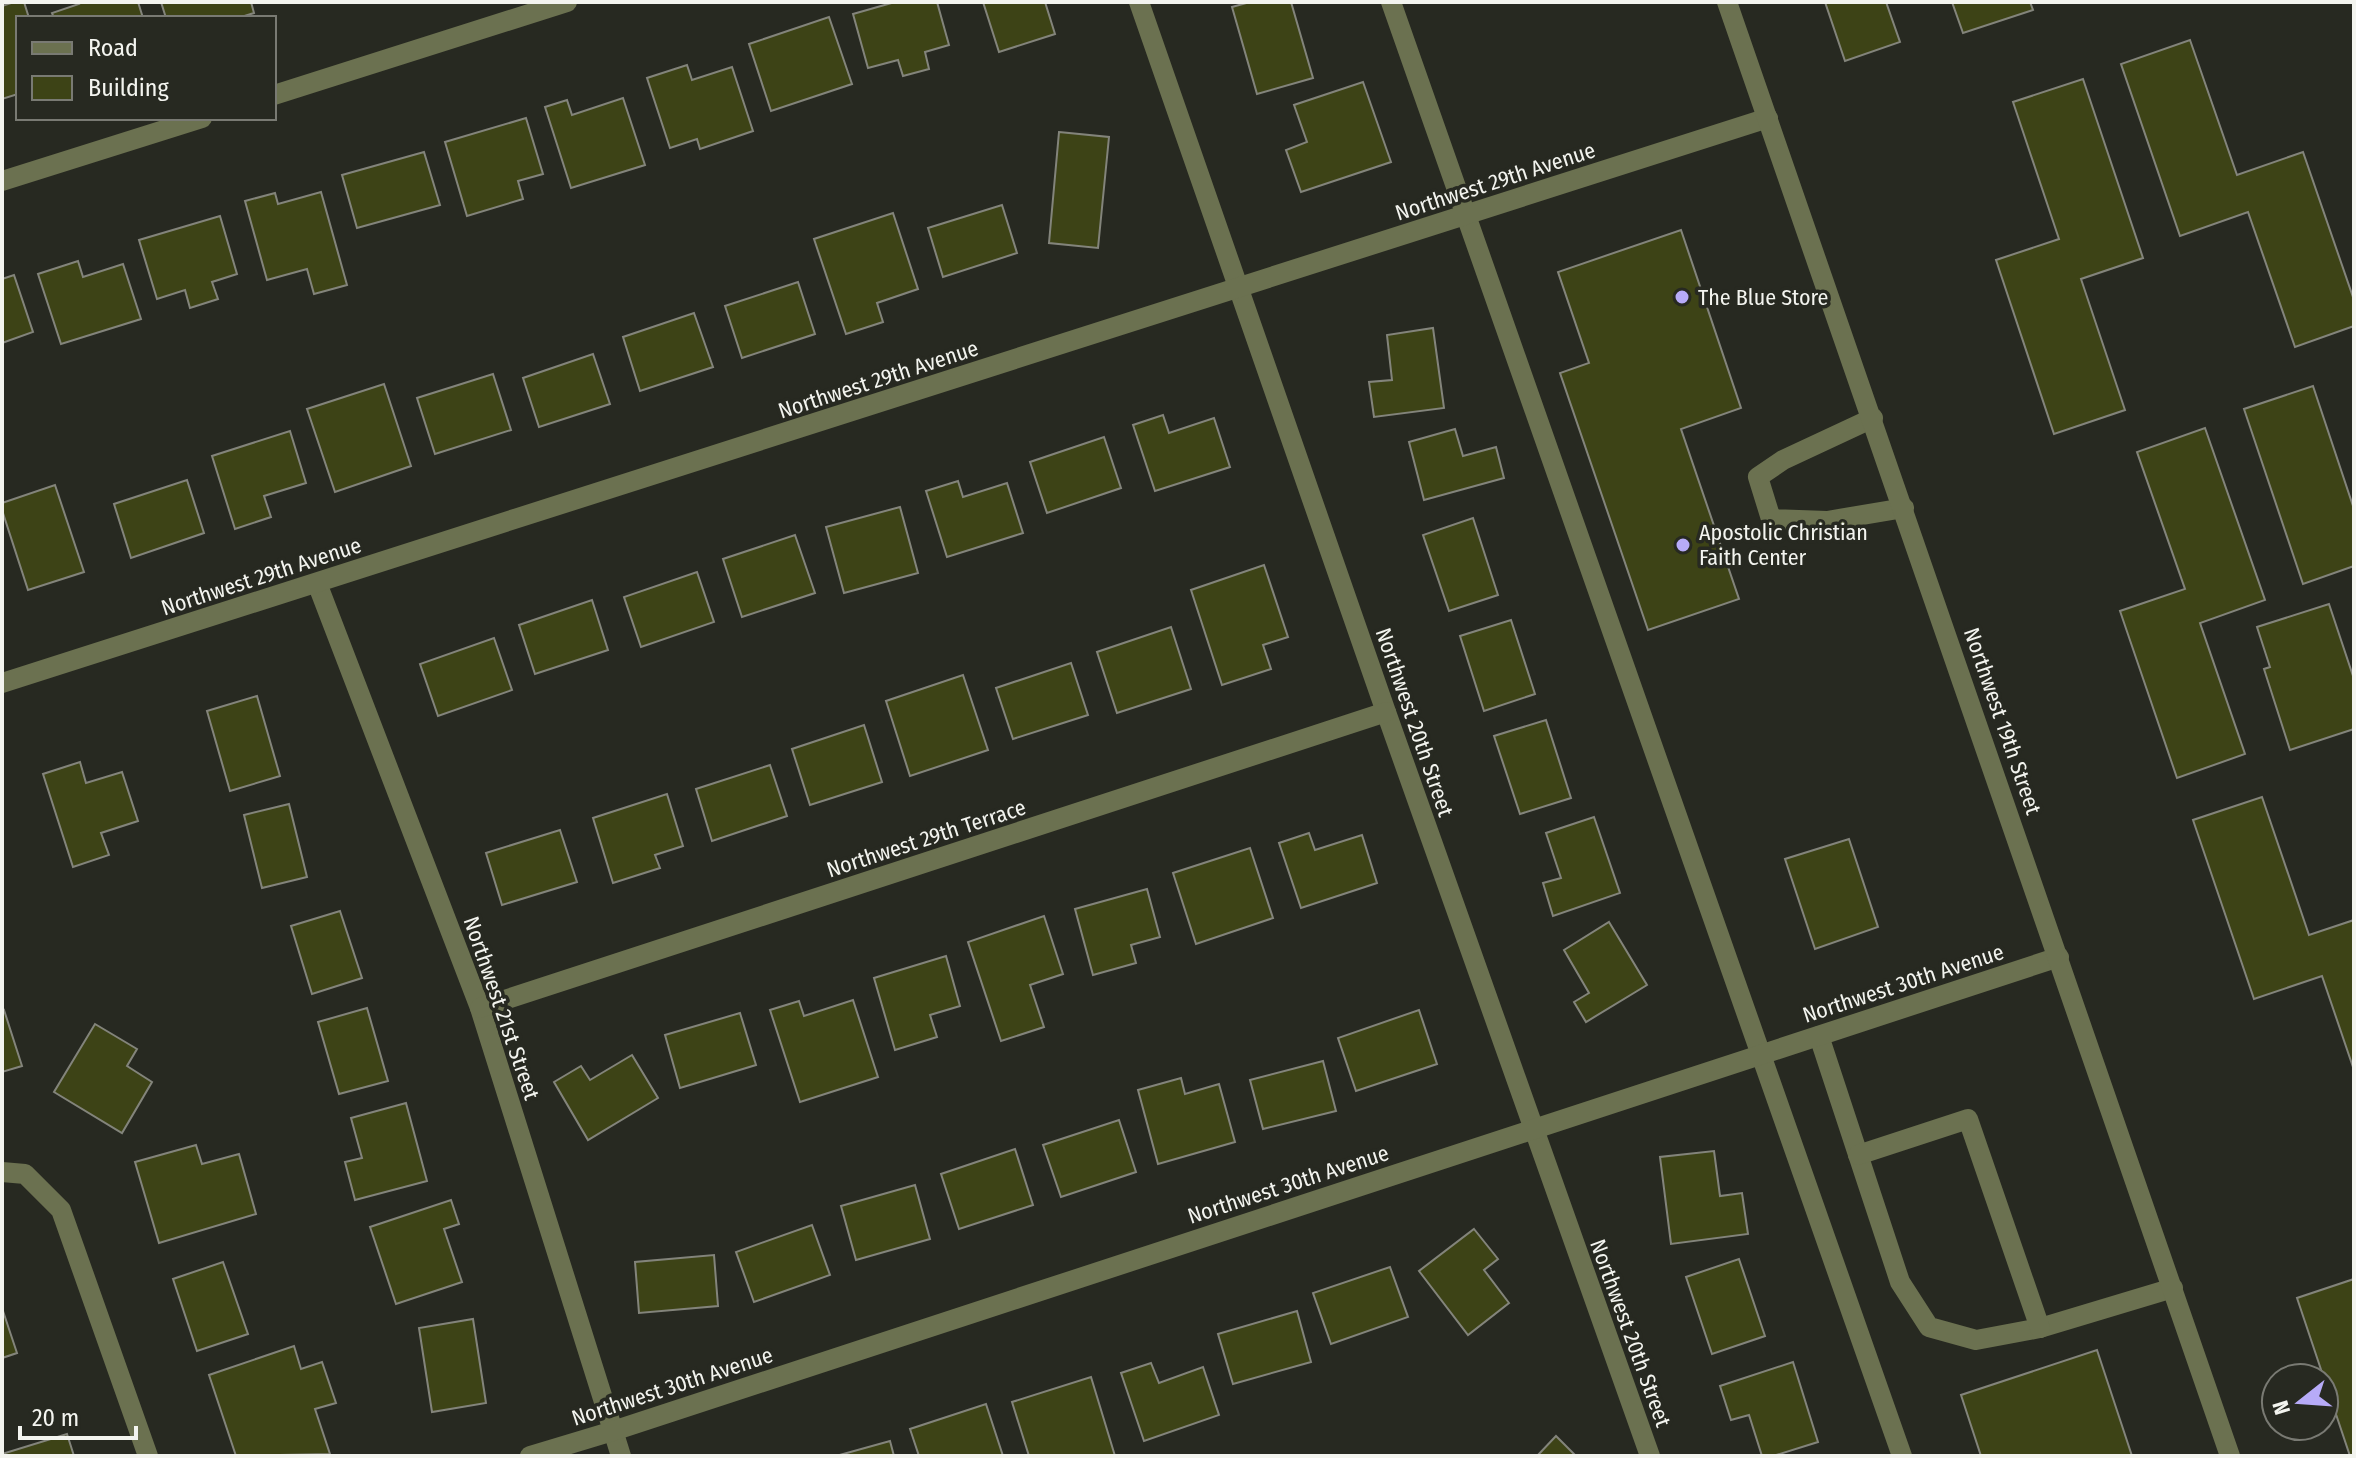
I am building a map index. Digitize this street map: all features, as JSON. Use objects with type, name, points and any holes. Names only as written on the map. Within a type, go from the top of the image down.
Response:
[{"type":"street","points":[[276,94],[567,2]]},
{"type":"street","name":"Northwest 20th Street","points":[[1139,2],[1650,1456]]},
{"type":"street","points":[[1391,2],[1902,1456]]},
{"type":"street","name":"Northwest 19th Street","points":[[1727,2],[2230,1456]]},
{"type":"street","name":"Northwest 29th Avenue","points":[[2,683],[1768,118]]},
{"type":"street","points":[[2,181],[196,120]]},
{"type":"street","points":[[1873,418],[1783,460],[1758,477],[1771,519],[1827,521],[1904,508]]},
{"type":"street","name":"Northwest 21st Street","points":[[317,583],[480,1008],[621,1456]]},
{"type":"street","name":"Northwest 29th Terrace","points":[[480,1008],[1386,712]]},
{"type":"street","name":"Northwest 30th Avenue","points":[[530,1456],[2059,957]]},
{"type":"street","points":[[1819,1036],[1900,1282],[1929,1327],[1976,1340],[2040,1328],[2173,1288]]},
{"type":"street","points":[[1858,1155],[1968,1119],[2040,1328]]},
{"type":"street","points":[[2,1172],[25,1174],[61,1210],[148,1456]]},
{"type":"building","points":[[24,2],[28,16],[16,16],[16,95],[2,99],[2,6]]},
{"type":"building","points":[[138,2],[142,16],[53,16],[52,13],[79,4]]},
{"type":"building","points":[[161,2],[251,2],[254,13],[244,16],[165,16]]},
{"type":"building","points":[[895,2],[937,2],[949,45],[925,52],[929,69],[903,76],[898,60],[868,68],[853,14]]},
{"type":"building","points":[[983,2],[1045,2],[1055,34],[999,52]]},
{"type":"building","points":[[1250,2],[1291,2],[1313,78],[1257,94],[1232,7]]},
{"type":"building","points":[[1825,2],[1886,2],[1900,42],[1845,61]]},
{"type":"building","points":[[1952,2],[2030,2],[2033,10],[1963,33]]},
{"type":"building","points":[[829,17],[852,84],[771,111],[749,44]]},
{"type":"building","points":[[2190,40],[2237,175],[2303,152],[2354,300],[2354,326],[2295,347],[2248,212],[2180,236],[2121,64]]},
{"type":"building","points":[[687,65],[692,80],[732,67],[753,131],[700,149],[697,139],[670,148],[647,78]]},
{"type":"building","points":[[2083,79],[2143,258],[2081,279],[2125,410],[2054,434],[1996,260],[2059,239],[2013,102]]},
{"type":"building","points":[[1363,82],[1391,162],[1301,192],[1286,150],[1307,142],[1294,105]]},
{"type":"building","points":[[623,98],[645,165],[571,188],[545,107],[567,100],[572,115]]},
{"type":"building","points":[[526,118],[543,174],[518,181],[523,199],[467,216],[445,142]]},
{"type":"building","points":[[1059,132],[1109,137],[1098,248],[1049,243]]},
{"type":"building","points":[[424,152],[440,205],[357,228],[342,175]]},
{"type":"building","points":[[321,192],[347,285],[314,294],[307,269],[267,280],[245,201],[275,193],[278,204]]},
{"type":"building","points":[[1002,205],[1017,253],[943,277],[928,228]]},
{"type":"building","points":[[893,213],[918,289],[877,303],[883,322],[846,334],[814,239]]},
{"type":"building","points":[[220,216],[237,274],[212,282],[218,299],[190,308],[185,290],[157,299],[139,240]]},
{"type":"building","points":[[1681,230],[1741,408],[1681,429],[1739,599],[1648,630],[1560,373],[1589,363],[1558,272]]},
{"type":"building","points":[[78,261],[83,277],[123,264],[141,319],[61,344],[38,274]]},
{"type":"building","points":[[14,275],[33,332],[2,343],[2,279]]},
{"type":"building","points":[[798,282],[815,334],[742,358],[725,306]]},
{"type":"building","points":[[694,313],[713,367],[640,391],[623,337]]},
{"type":"building","points":[[1433,328],[1444,408],[1374,417],[1369,382],[1392,380],[1387,335]]},
{"type":"building","points":[[593,354],[610,404],[539,427],[523,378]]},
{"type":"building","points":[[493,374],[511,430],[435,454],[417,398]]},
{"type":"building","points":[[384,384],[411,466],[335,492],[307,409]]},
{"type":"building","points":[[2313,386],[2354,509],[2354,566],[2303,584],[2244,409]]},
{"type":"building","points":[[1163,415],[1169,433],[1214,418],[1230,467],[1155,491],[1133,425]]},
{"type":"building","points":[[2205,428],[2265,600],[2200,623],[2245,754],[2177,778],[2120,611],[2185,589],[2137,452]]},
{"type":"building","points":[[1455,429],[1463,456],[1496,447],[1504,478],[1424,500],[1409,442]]},
{"type":"building","points":[[290,431],[306,483],[264,496],[271,517],[235,529],[212,456]]},
{"type":"building","points":[[1104,437],[1121,488],[1047,513],[1030,462]]},
{"type":"building","points":[[187,480],[204,533],[131,558],[114,504]]},
{"type":"building","points":[[958,481],[963,497],[1007,483],[1023,533],[947,557],[926,491]]},
{"type":"building","points":[[55,485],[84,572],[28,590],[2,503]]},
{"type":"building","points":[[900,507],[918,573],[844,593],[826,527]]},
{"type":"building","points":[[1473,518],[1498,595],[1449,611],[1423,535]]},
{"type":"building","points":[[795,535],[815,593],[742,617],[723,559]]},
{"type":"building","points":[[1264,565],[1288,637],[1263,645],[1271,669],[1222,685],[1191,590]]},
{"type":"building","points":[[697,572],[714,622],[641,647],[624,597]]},
{"type":"building","points":[[592,600],[608,650],[535,674],[519,625]]},
{"type":"building","points":[[2329,604],[2354,679],[2354,729],[2290,750],[2264,669],[2270,667],[2257,627]]},
{"type":"building","points":[[1511,620],[1535,694],[1484,711],[1460,636]]},
{"type":"building","points":[[1171,627],[1191,689],[1117,713],[1097,652]]},
{"type":"building","points":[[494,638],[512,690],[438,716],[420,664]]},
{"type":"building","points":[[1071,663],[1088,715],[1013,739],[996,688]]},
{"type":"building","points":[[963,675],[988,750],[910,776],[886,701]]},
{"type":"building","points":[[257,696],[280,776],[230,791],[207,711]]},
{"type":"building","points":[[1546,720],[1571,798],[1520,814],[1494,736]]},
{"type":"building","points":[[864,725],[882,782],[810,805],[792,749]]},
{"type":"building","points":[[80,762],[86,783],[122,772],[138,821],[101,833],[109,855],[73,867],[43,774]]},
{"type":"building","points":[[770,765],[787,816],[712,841],[696,789]]},
{"type":"building","points":[[667,794],[683,846],[655,855],[660,868],[613,883],[593,818]]},
{"type":"building","points":[[2262,797],[2309,935],[2354,920],[2354,1070],[2322,976],[2254,999],[2193,820]]},
{"type":"building","points":[[289,804],[307,877],[262,888],[244,815]]},
{"type":"building","points":[[1594,817],[1620,893],[1553,916],[1543,883],[1561,878],[1546,833]]},
{"type":"building","points":[[560,830],[577,882],[502,905],[486,853]]},
{"type":"building","points":[[1309,833],[1315,850],[1362,835],[1377,883],[1301,908],[1279,843]]},
{"type":"building","points":[[1849,839],[1878,927],[1815,949],[1785,859]]},
{"type":"building","points":[[1250,848],[1273,918],[1196,944],[1173,873]]},
{"type":"building","points":[[1147,889],[1160,937],[1131,945],[1136,963],[1093,975],[1075,909]]},
{"type":"building","points":[[340,911],[362,978],[312,994],[291,926]]},
{"type":"building","points":[[1044,916],[1063,974],[1030,985],[1044,1027],[1001,1041],[968,942]]},
{"type":"building","points":[[1609,922],[1647,985],[1586,1022],[1574,1002],[1589,993],[1564,950]]},
{"type":"building","points":[[946,956],[960,1006],[930,1015],[937,1037],[895,1050],[874,978]]},
{"type":"building","points":[[853,1000],[878,1077],[800,1102],[770,1010],[799,1001],[804,1016]]},
{"type":"building","points":[[367,1008],[388,1081],[339,1094],[318,1022]]},
{"type":"building","points":[[1419,1010],[1437,1064],[1356,1091],[1338,1038]]},
{"type":"building","points":[[2,1011],[22,1066],[2,1072]]},
{"type":"building","points":[[740,1013],[756,1065],[680,1088],[665,1035]]},
{"type":"building","points":[[95,1024],[137,1049],[127,1066],[152,1082],[122,1133],[54,1092]]},
{"type":"building","points":[[632,1055],[658,1098],[588,1140],[554,1082],[581,1066],[590,1080]]},
{"type":"building","points":[[1323,1061],[1336,1111],[1263,1129],[1250,1080]]},
{"type":"building","points":[[1181,1078],[1185,1094],[1219,1084],[1235,1142],[1158,1164],[1138,1090]]},
{"type":"building","points":[[406,1103],[427,1181],[355,1200],[345,1162],[362,1158],[351,1118]]},
{"type":"building","points":[[1119,1120],[1136,1172],[1061,1197],[1043,1145]]},
{"type":"building","points":[[196,1145],[202,1164],[239,1154],[256,1214],[159,1243],[135,1162]]},
{"type":"building","points":[[1015,1149],[1033,1205],[959,1229],[941,1174]]},
{"type":"building","points":[[1714,1151],[1720,1196],[1742,1193],[1748,1234],[1671,1244],[1660,1157]]},
{"type":"building","points":[[915,1185],[930,1239],[856,1260],[841,1206]]},
{"type":"building","points":[[451,1200],[459,1224],[444,1229],[462,1282],[396,1304],[370,1227]]},
{"type":"building","points":[[812,1225],[830,1275],[754,1302],[736,1252]]},
{"type":"building","points":[[1474,1229],[1498,1259],[1484,1270],[1509,1303],[1468,1335],[1419,1271]]},
{"type":"building","points":[[714,1255],[718,1306],[639,1313],[635,1262]]},
{"type":"building","points":[[1739,1259],[1765,1336],[1712,1354],[1686,1277]]},
{"type":"building","points":[[223,1262],[248,1334],[197,1351],[173,1279]]},
{"type":"building","points":[[1390,1267],[1408,1317],[1331,1344],[1313,1293]]},
{"type":"building","points":[[2354,1279],[2354,1456],[2350,1456],[2340,1426],[2340,1362],[2318,1362],[2297,1298]]},
{"type":"building","points":[[2,1308],[17,1353],[2,1358]]},
{"type":"building","points":[[1297,1311],[1311,1362],[1233,1384],[1218,1334]]},
{"type":"building","points":[[473,1319],[486,1403],[432,1412],[419,1328]]},
{"type":"building","points":[[294,1346],[301,1369],[322,1362],[336,1403],[315,1409],[330,1454],[236,1456],[209,1375]]},
{"type":"building","points":[[2097,1350],[2132,1456],[1981,1456],[1961,1395]]},
{"type":"building","points":[[1793,1362],[1818,1442],[1773,1456],[1762,1456],[1749,1415],[1731,1420],[1720,1386]]},
{"type":"building","points":[[1151,1363],[1159,1383],[1203,1367],[1219,1415],[1144,1441],[1121,1373]]},
{"type":"building","points":[[1091,1377],[1115,1456],[1029,1456],[1012,1402]]},
{"type":"building","points":[[986,1404],[1003,1456],[919,1456],[910,1429]]},
{"type":"building","points":[[67,1434],[74,1456],[2,1456],[2,1454]]},
{"type":"building","points":[[1556,1436],[1576,1456],[1537,1456]]},
{"type":"building","points":[[890,1441],[894,1456],[836,1456]]},
{"type":"place","name":"The Blue Store","points":[[1682,297]]},
{"type":"place","name":"Apostolic Christian Faith Center","points":[[1683,545]]}]
